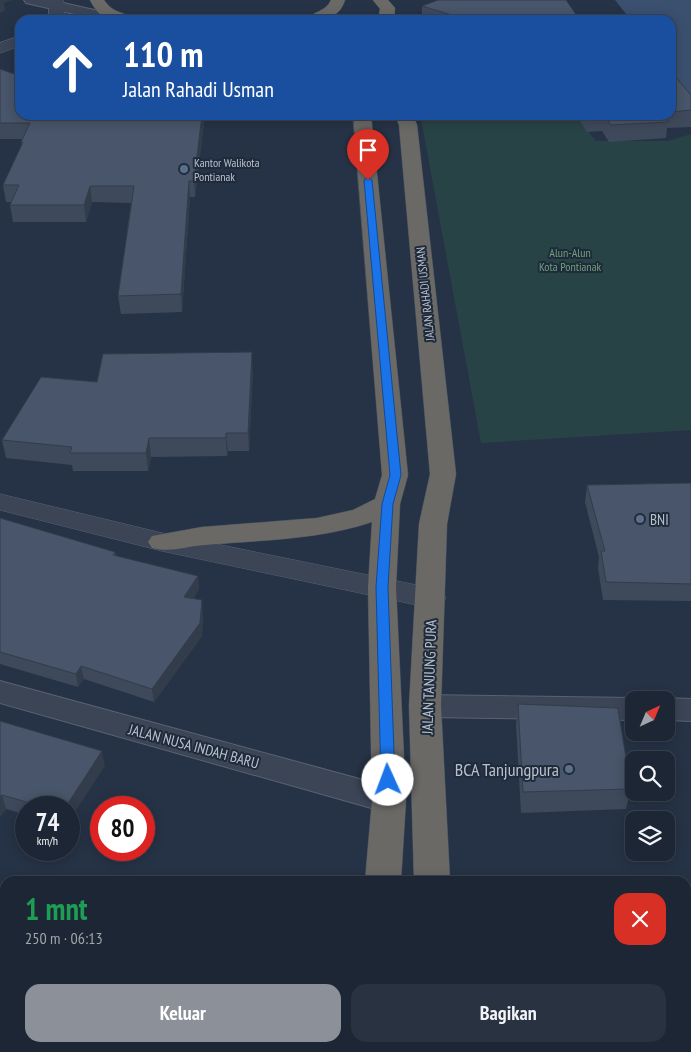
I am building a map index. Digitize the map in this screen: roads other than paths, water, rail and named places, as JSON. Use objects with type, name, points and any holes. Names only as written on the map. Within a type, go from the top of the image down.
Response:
[{"type":"highway","points":[[97,0],[99,5],[111,15]]},
{"type":"highway","points":[[322,15],[337,5],[338,0]]},
{"type":"highway","points":[[380,0],[388,8],[387,15]]},
{"type":"highway","points":[[362,120],[396,475],[387,504],[382,587],[389,800],[383,876]]},
{"type":"highway","name":"JALAN RAHADI USMAN","points":[[406,120],[443,474]]},
{"type":"highway","name":"JALAN TANJUNG PURA","points":[[432,876],[425,706],[433,524],[443,474]]},
{"type":"highway","points":[[162,542],[202,536],[341,523],[363,516],[387,504]]},
{"type":"street","points":[[31,0],[56,9],[89,15]]},
{"type":"street","points":[[0,48],[15,43]]},
{"type":"street","points":[[0,502],[162,542],[431,598]]},
{"type":"street","name":"JALAN NUSA INDAH BARU","points":[[0,692],[389,800]]},
{"type":"street","points":[[425,706],[625,709]]},
{"type":"street","points":[[675,709],[691,710]]},
{"type":"water","points":[[615,0],[691,0],[691,96],[676,77],[676,15],[627,15]]},
{"type":"place","name":"Kantor Walikota Pontianak","points":[[184,169]]},
{"type":"place","name":"BNI","points":[[640,519]]},
{"type":"place","name":"BCA Tanjungpura","points":[[569,769]]},
{"type":"park label","name":"Alun-Alun Kota Pontianak","points":[[570,259]]}]
